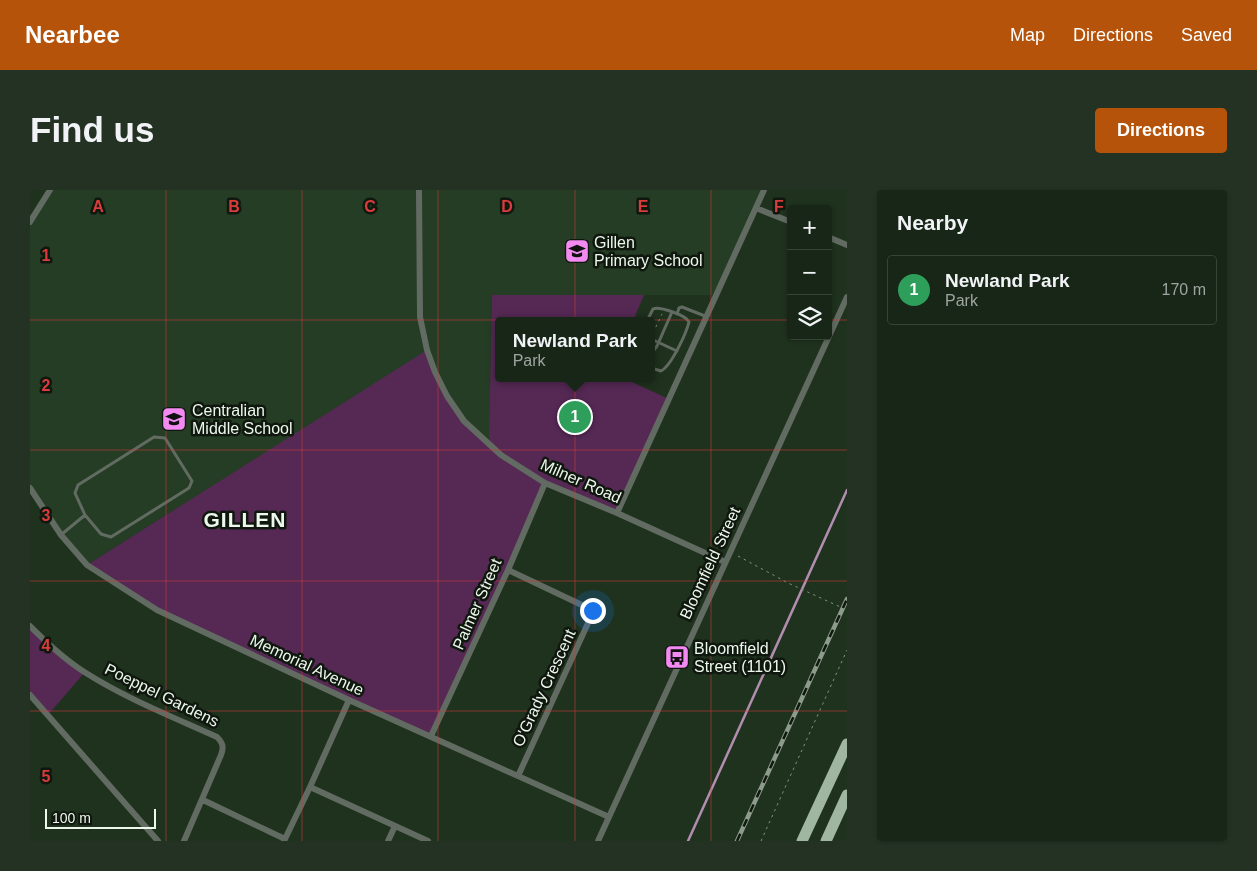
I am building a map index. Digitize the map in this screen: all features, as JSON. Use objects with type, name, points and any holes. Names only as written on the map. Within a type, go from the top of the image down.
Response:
[{"type":"highway","points":[[802,841],[847,744]]},
{"type":"highway","points":[[828,840],[846,801]]},
{"type":"highway","points":[[813,819],[832,828]]},
{"type":"street","points":[[30,222],[50,190]]},
{"type":"street","name":"Milner Road","points":[[419,190],[420,318],[427,350],[435,372],[447,396],[464,421],[479,437],[501,455],[545,483],[725,562]]},
{"type":"street","points":[[617,513],[764,190]]},
{"type":"street","points":[[756,208],[787,220]]},
{"type":"street","points":[[832,239],[847,245]]},
{"type":"street","name":"Bloomfield Street","points":[[598,841],[847,297]]},
{"type":"street","name":"Palmer Street","points":[[431,736],[508,570],[545,483]]},
{"type":"street","name":"Memorial Avenue","points":[[30,488],[61,534],[87,565],[157,610],[349,700],[610,817]]},
{"type":"street","name":"O'Grady Crescent","points":[[508,570],[584,606],[590,614],[589,621],[518,776]]},
{"type":"street","name":"Poeppel Gardens","points":[[30,626],[68,660],[109,686],[217,737],[223,744],[223,749],[203,800],[184,841]]},
{"type":"street","points":[[30,695],[158,841]]},
{"type":"street","points":[[203,800],[285,840],[349,700]]},
{"type":"street","points":[[310,788],[428,841]]},
{"type":"street","points":[[388,841],[395,826]]},
{"type":"lane","points":[[677,314],[679,308],[682,307],[706,317]]},
{"type":"lane","points":[[649,317],[654,309],[658,308],[677,314],[690,322],[677,351],[664,370],[655,370]]},
{"type":"lane","points":[[655,348],[672,312]]},
{"type":"lane","points":[[655,340],[677,351]]},
{"type":"lane","points":[[154,437],[165,438],[192,481],[189,488],[111,536],[101,534],[85,516],[76,493],[78,485],[154,437]]},
{"type":"lane","points":[[61,534],[85,516]]},
{"type":"path","points":[[655,329],[664,310]]},
{"type":"path","points":[[730,552],[788,583],[847,610]]},
{"type":"path","points":[[761,841],[847,650]]},
{"type":"shaded area","name":"Centralian Middle School","points":[[50,190],[764,190],[716,295],[492,295],[490,446],[479,437],[447,396],[427,351],[87,565],[30,488],[30,222]]},
{"type":"shaded area","points":[[492,295],[644,295],[635,317],[495,317],[495,382],[632,382],[669,399],[617,513],[546,483],[431,736],[157,610],[87,565],[427,350],[435,372],[464,421],[489,445]]},
{"type":"shaded area","points":[[30,626],[85,672],[47,716],[30,695]]},
{"type":"waterway","points":[[688,841],[847,490]]},
{"type":"railway","points":[[737,841],[847,599]]},
{"type":"place","name":"Gillen Primary School","points":[[577,251]]},
{"type":"place","name":"Newland Park","points":[[575,417]]},
{"type":"place","name":"Centralian Middle School","points":[[174,419]]},
{"type":"place","name":"Bloomfield Street (1101)","points":[[677,657]]},
{"type":"district","name":"GILLEN","points":[[245,519]]}]
